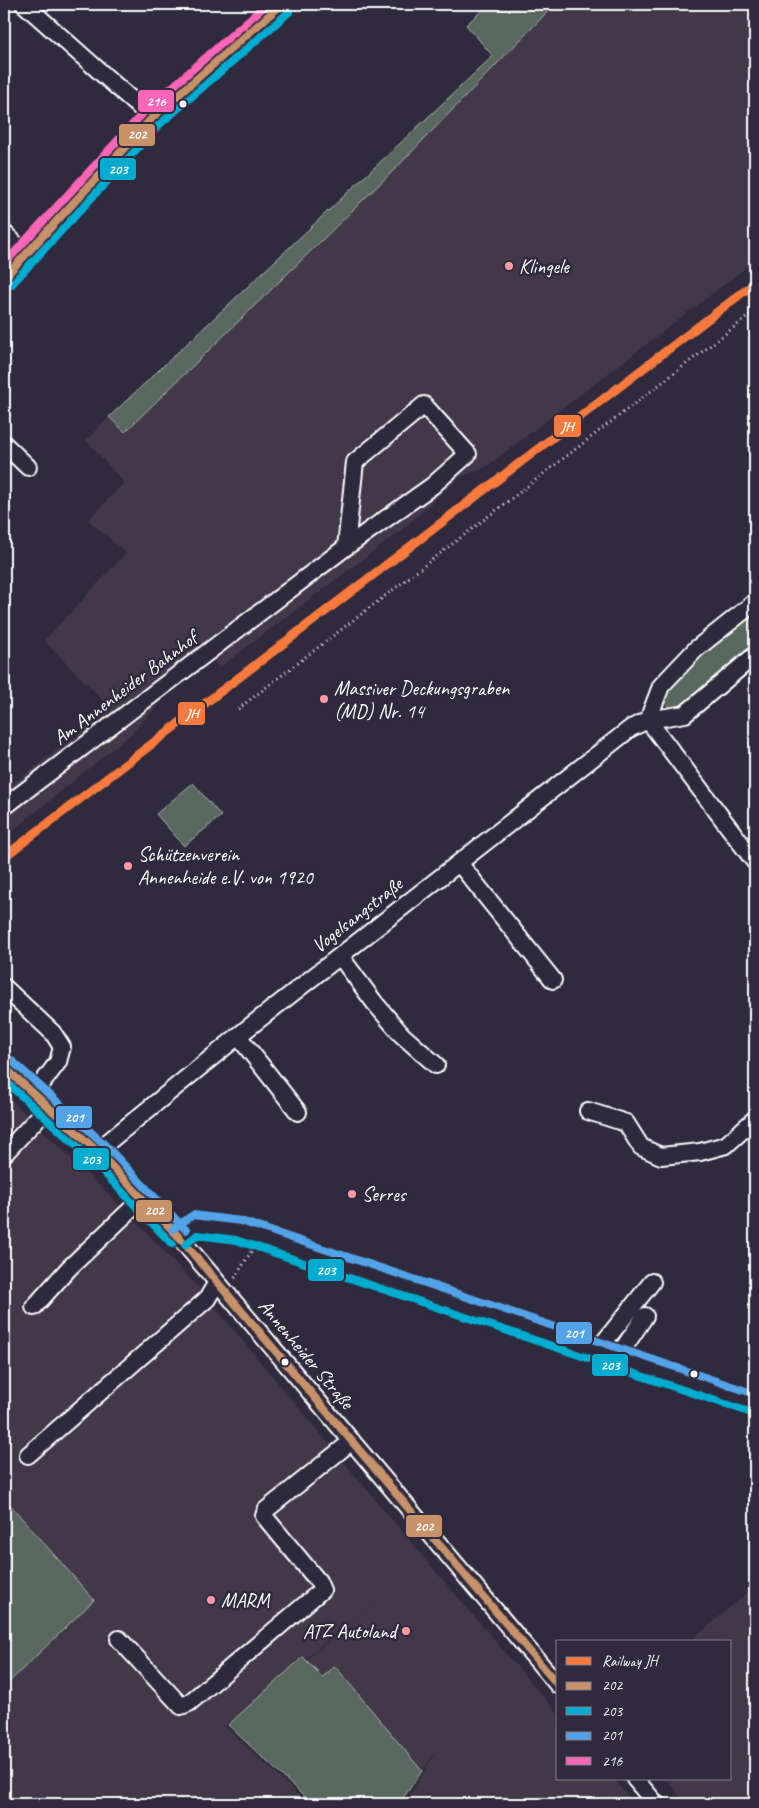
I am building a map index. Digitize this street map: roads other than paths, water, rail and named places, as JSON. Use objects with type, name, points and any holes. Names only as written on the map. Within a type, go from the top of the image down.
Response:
[{"type":"street","points":[[24,4],[152,118]]},
{"type":"street","points":[[4,278],[152,118],[282,4]]},
{"type":"street","points":[[4,233],[26,254]]},
{"type":"street","name":"Am Annenheider Bahnhof","points":[[4,807],[346,547],[432,486],[468,454],[424,405],[355,462],[346,547]]},
{"type":"street","points":[[4,444],[28,467]]},
{"type":"street","points":[[755,602],[696,649],[661,686],[648,720],[755,862]]},
{"type":"street","name":"Vogelsangstraße","points":[[97,1151],[238,1036],[631,728],[648,720],[685,714],[755,655]]},
{"type":"street","points":[[459,863],[553,980]]},
{"type":"street","points":[[340,956],[374,1002],[402,1035],[436,1065]]},
{"type":"street","points":[[4,988],[53,1032],[62,1047],[58,1062],[34,1094]]},
{"type":"street","points":[[238,1036],[298,1112]]},
{"type":"street","name":"Annenheider Straße","points":[[4,1067],[97,1151],[180,1237],[556,1683]]},
{"type":"street","points":[[4,1154],[48,1107]]},
{"type":"street","points":[[588,1111],[626,1123],[641,1147],[661,1156],[700,1152],[726,1145],[755,1119]]},
{"type":"street","points":[[34,1307],[69,1268],[143,1198]]},
{"type":"street","points":[[180,1237],[194,1225],[238,1230],[755,1404]]},
{"type":"street","points":[[598,1351],[652,1282]]},
{"type":"street","points":[[28,1455],[207,1299],[220,1285]]},
{"type":"street","points":[[618,1358],[645,1316]]},
{"type":"street","points":[[119,1639],[181,1706],[189,1703],[322,1590],[318,1581],[264,1516],[266,1510],[352,1440]]},
{"type":"street","points":[[636,1780],[656,1804]]},
{"type":"rail line","name":"JH","points":[[4,857],[755,283]]},
{"type":"place","name":"Klingele","points":[[509,266]]},
{"type":"place","name":"Massiver Deckungsgraben (MD) Nr. 14","points":[[324,699]]},
{"type":"place","name":"Schützenverein Annenheide e.V. von 1920","points":[[128,866]]},
{"type":"place","name":"Serres","points":[[352,1194]]},
{"type":"place","name":"MARM","points":[[211,1600]]},
{"type":"place","name":"ATZ Autoland","points":[[406,1631]]}]
